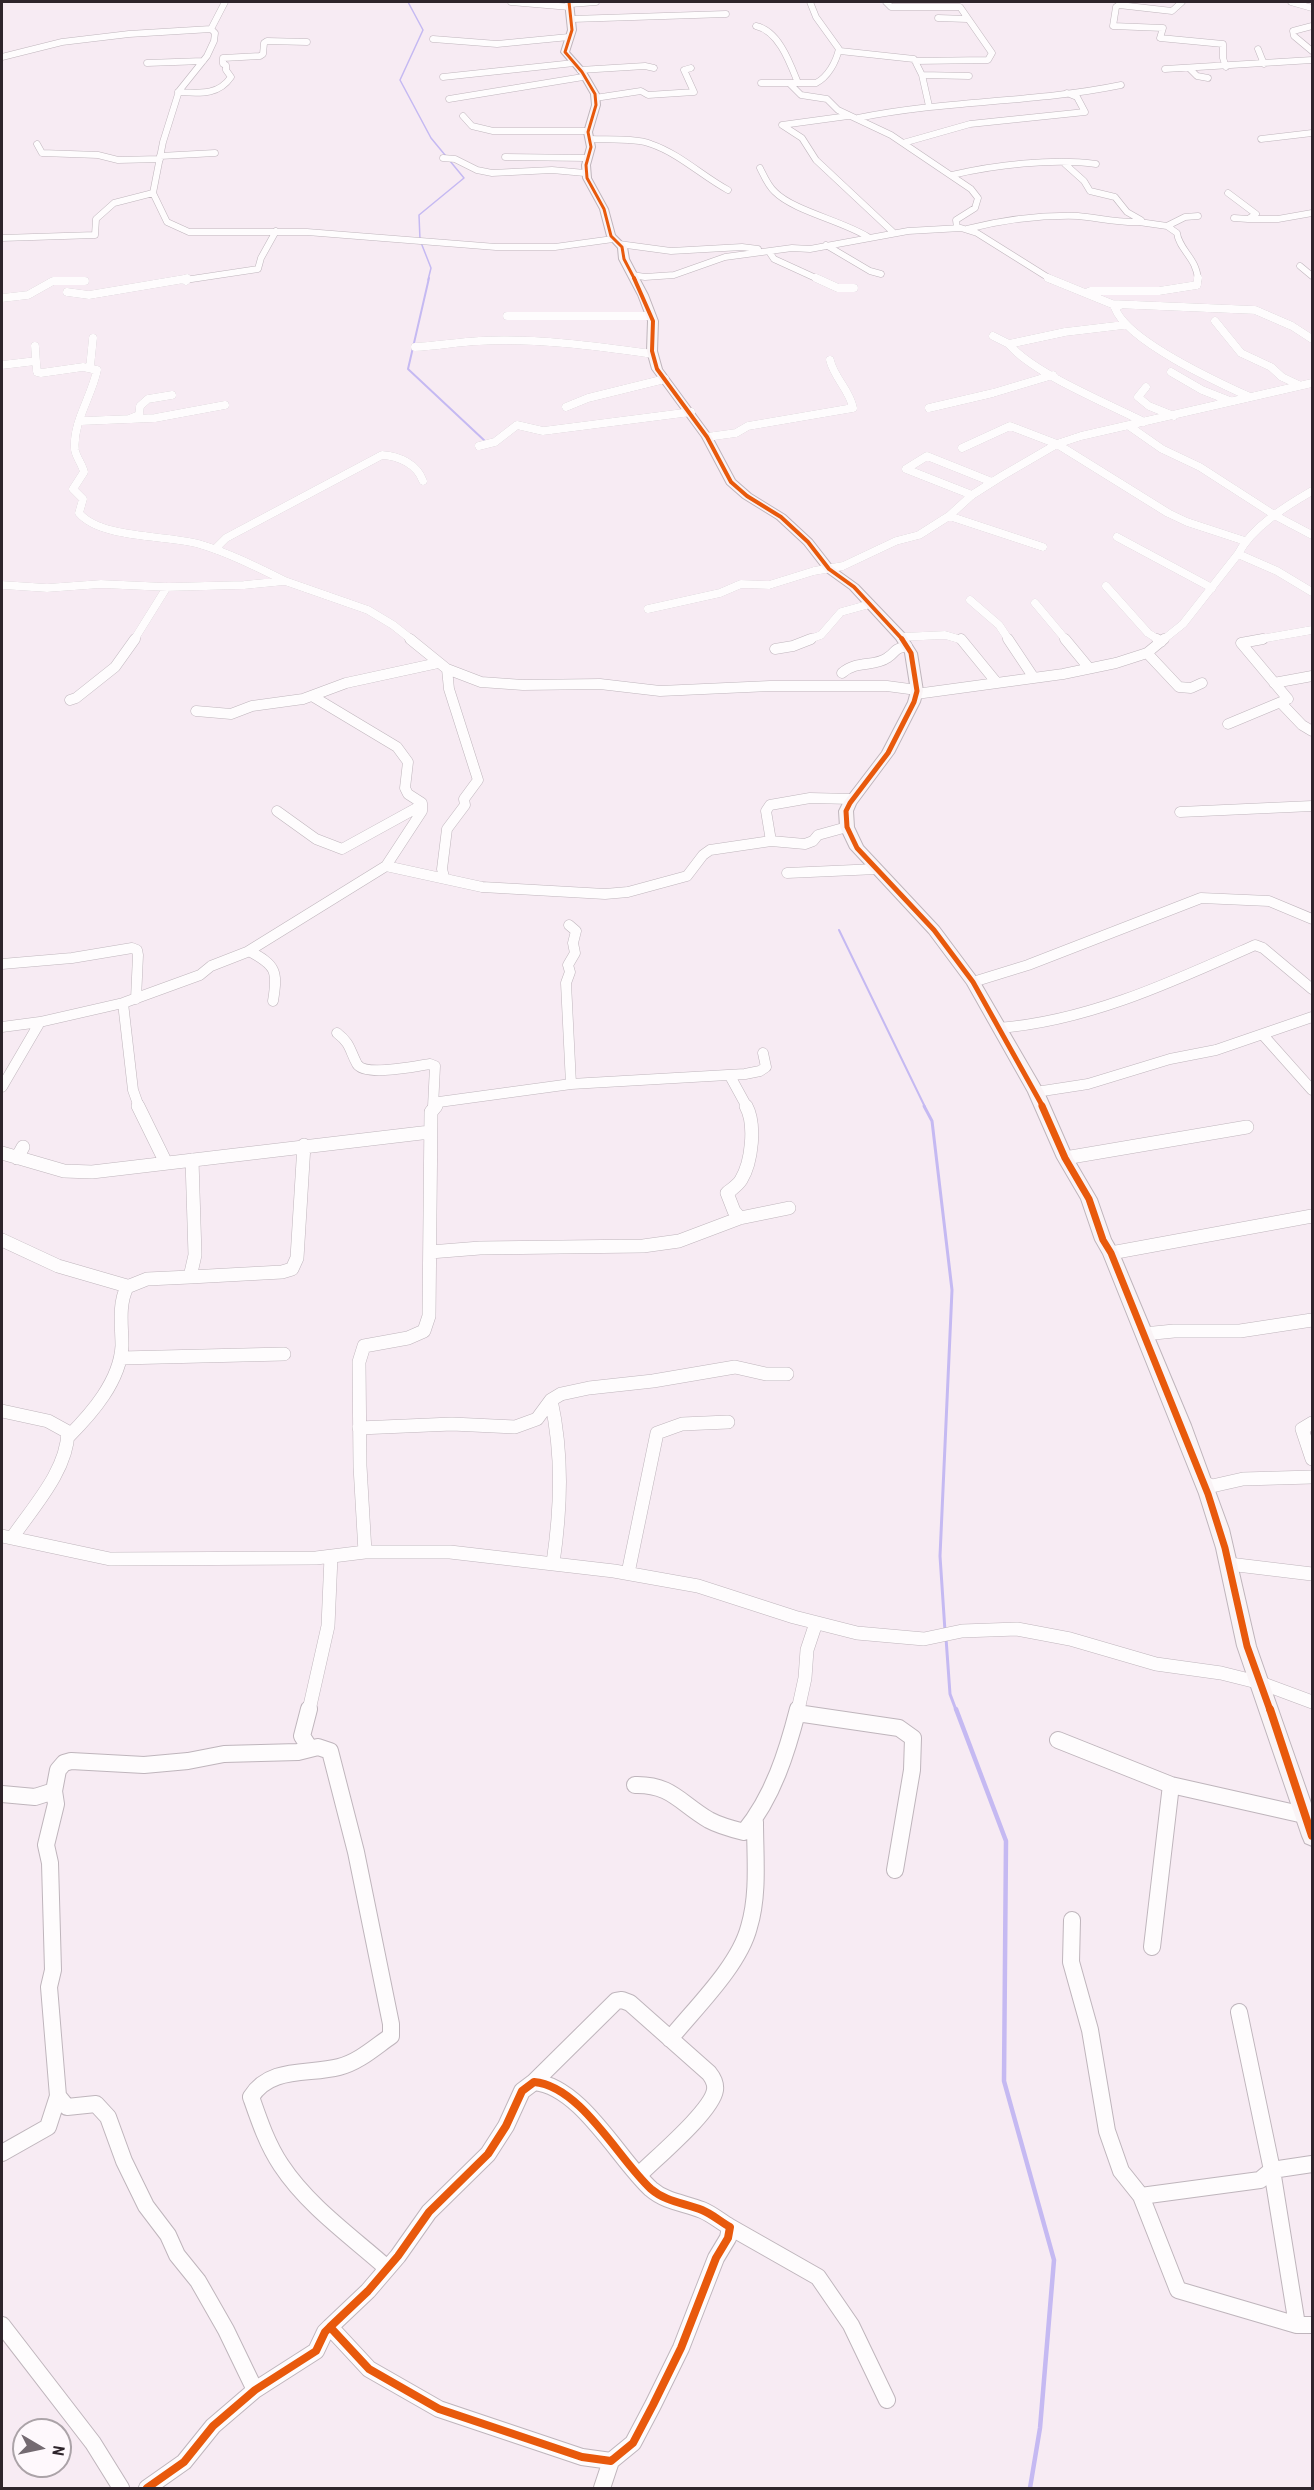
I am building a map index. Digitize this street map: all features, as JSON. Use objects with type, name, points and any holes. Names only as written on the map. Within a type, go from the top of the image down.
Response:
[{"type":"street","points":[[211,29],[225,2]]},
{"type":"street","points":[[511,2],[570,8],[613,16],[649,18],[726,14]]},
{"type":"street","points":[[570,8],[596,2]]},
{"type":"street","points":[[810,2],[819,25],[838,45],[840,51]]},
{"type":"street","points":[[840,51],[906,57],[915,61],[990,60],[992,53],[960,7],[891,7],[886,2]]},
{"type":"street","points":[[1182,2],[1172,12],[1119,5],[1116,7],[1113,26],[1163,28],[1160,38],[1223,44],[1223,58],[1226,67]]},
{"type":"street","points":[[1291,2],[1312,8]]},
{"type":"street","points":[[570,8],[569,37],[565,52],[596,98],[596,109],[589,135],[591,147],[585,172],[604,208],[605,219],[623,245],[624,259],[651,316],[653,354],[657,369],[691,412],[731,482],[747,496],[781,517],[808,542],[829,569],[854,587],[904,642],[915,671],[917,692],[888,753],[852,799],[846,812],[847,827],[857,848],[934,930],[973,982],[1036,1092],[1065,1158],[1089,1199],[1103,1240],[1111,1253],[1144,1334],[1221,1531],[1249,1659],[1261,1683],[1312,1836]]},
{"type":"street","points":[[938,18],[967,19]]},
{"type":"street","points":[[756,26],[765,28],[773,38],[798,83]]},
{"type":"street","points":[[1312,26],[1293,31],[1294,36],[1312,51]]},
{"type":"street","points":[[2,57],[62,42],[129,34],[211,29]]},
{"type":"street","points":[[211,29],[215,33],[215,38],[203,61],[178,92],[160,148],[153,193],[167,222],[189,232],[276,231],[496,247],[623,245],[671,251],[742,247],[810,249],[894,233],[967,229],[1028,218],[1074,217],[1167,226],[1177,233],[1178,241],[1185,246],[1198,274],[1197,285],[1167,290],[1090,291],[1085,294]]},
{"type":"street","points":[[433,39],[497,44],[569,37]]},
{"type":"street","points":[[178,92],[210,92],[225,88],[231,77],[226,70],[226,65],[223,64],[223,58],[260,56],[263,54],[264,43],[267,42],[307,42]]},
{"type":"street","points":[[1258,49],[1264,64]]},
{"type":"street","points":[[761,83],[820,82],[840,51]]},
{"type":"street","points":[[1165,69],[1312,60]]},
{"type":"street","points":[[147,63],[203,61]]},
{"type":"street","points":[[915,61],[922,75],[929,106]]},
{"type":"street","points":[[443,76],[645,66],[654,68]]},
{"type":"street","points":[[640,91],[648,96],[694,92],[684,70],[691,68]]},
{"type":"street","points":[[1189,68],[1197,76],[1208,78]]},
{"type":"street","points":[[449,99],[579,70]]},
{"type":"street","points":[[922,75],[969,76]]},
{"type":"street","points":[[789,83],[792,89],[804,98],[827,99],[838,110],[878,127],[971,189],[978,198],[975,208],[956,220],[957,228]]},
{"type":"street","points":[[894,233],[816,160],[802,138],[782,125],[855,117],[888,110],[1067,93],[1121,85]]},
{"type":"street","points":[[596,98],[640,91],[680,89]]},
{"type":"street","points":[[903,143],[946,128],[986,120],[1085,112],[1077,98],[1067,93]]},
{"type":"street","points":[[462,116],[472,126],[493,131],[589,135],[650,143],[697,168],[708,179],[728,190]]},
{"type":"street","points":[[1261,139],[1312,133]]},
{"type":"street","points":[[37,144],[42,153],[99,155],[118,160],[215,153]]},
{"type":"street","points":[[506,157],[588,158]]},
{"type":"street","points":[[443,158],[455,159],[477,170],[492,173],[552,170],[585,172]]},
{"type":"street","points":[[1065,164],[1084,181],[1090,190],[1115,197],[1126,212],[1141,220],[1139,222]]},
{"type":"street","points":[[952,175],[972,171],[1096,164]]},
{"type":"street","points":[[760,168],[771,190],[780,197],[833,221],[851,226],[868,237]]},
{"type":"street","points":[[2,238],[95,236],[96,219],[111,205],[153,193]]},
{"type":"street","points":[[1228,193],[1256,214],[1248,219]]},
{"type":"street","points":[[1234,218],[1278,219],[1312,213]]},
{"type":"street","points":[[1167,226],[1185,218],[1198,216]]},
{"type":"street","points":[[1074,217],[1080,224],[1087,225]]},
{"type":"street","points":[[1292,217],[1312,221]]},
{"type":"street","points":[[967,229],[1048,278],[1119,306],[1255,310],[1292,326],[1312,339]]},
{"type":"street","points":[[67,292],[89,295],[185,280],[202,274],[258,269],[261,258],[276,231]]},
{"type":"street","points":[[826,245],[870,271],[881,274]]},
{"type":"street","points":[[632,275],[645,277],[674,274],[720,258],[770,253],[789,248]]},
{"type":"street","points":[[770,253],[774,259],[838,288],[854,288]]},
{"type":"street","points":[[1300,266],[1312,276]]},
{"type":"street","points":[[2,298],[28,295],[53,281],[85,281]]},
{"type":"street","points":[[1119,306],[1115,310],[1124,325],[1164,353],[1250,398]]},
{"type":"street","points":[[507,316],[651,316]]},
{"type":"street","points":[[1215,321],[1241,353],[1271,367],[1282,377],[1299,385]]},
{"type":"street","points":[[1009,344],[1065,332],[1124,325]]},
{"type":"street","points":[[993,336],[1009,344],[1029,363],[1144,422]]},
{"type":"street","points":[[90,367],[93,338]]},
{"type":"street","points":[[416,347],[477,341],[512,341],[611,348],[653,354]]},
{"type":"street","points":[[35,346],[37,372],[90,367],[97,370],[98,374],[76,432],[75,452],[82,463],[84,472],[73,489],[83,499],[80,513],[82,518],[125,532],[187,541],[215,549],[285,581],[377,615],[393,625],[442,666],[481,682],[523,685],[600,684],[648,691],[696,691],[770,686],[886,686],[917,692],[1034,678],[1089,668],[1147,653],[1161,642],[1183,624],[1238,554],[1245,541],[1312,491]]},
{"type":"street","points":[[707,437],[736,433],[748,426],[853,408],[852,400],[831,371],[830,360]]},
{"type":"street","points":[[2,365],[36,361]]},
{"type":"street","points":[[41,382],[50,371]]},
{"type":"street","points":[[1171,372],[1202,390],[1234,402]]},
{"type":"street","points":[[929,408],[993,393],[1053,375]]},
{"type":"street","points":[[566,407],[588,398],[665,379]]},
{"type":"street","points":[[648,609],[720,593],[741,584],[769,585],[805,573],[829,569],[879,551],[896,540],[919,536],[949,516],[972,495],[1057,444],[1081,436],[1312,383]]},
{"type":"street","points":[[1146,387],[1138,397],[1149,406],[1174,416]]},
{"type":"street","points":[[125,420],[137,417],[140,406],[148,399],[172,395]]},
{"type":"street","points":[[82,421],[155,418],[225,405]]},
{"type":"street","points":[[479,446],[495,442],[516,425],[542,431],[580,429],[691,412]]},
{"type":"street","points":[[962,448],[1010,426],[1057,444],[1117,479],[1168,513],[1187,522],[1245,541]]},
{"type":"street","points":[[1129,426],[1151,442],[1200,467],[1276,516],[1312,535]]},
{"type":"street","points":[[215,549],[226,538],[382,455],[390,455],[416,469],[422,474],[423,481]]},
{"type":"street","points":[[972,495],[906,469],[927,456],[992,482]]},
{"type":"street","points":[[949,516],[1043,547]]},
{"type":"street","points":[[1117,537],[1212,588]]},
{"type":"street","points":[[1238,554],[1285,574],[1312,592]]},
{"type":"street","points":[[2,585],[47,588],[101,584],[244,585],[285,581]]},
{"type":"street","points":[[70,700],[76,698],[115,667],[146,624],[167,586]]},
{"type":"street","points":[[1106,586],[1148,633],[1161,642]]},
{"type":"street","points":[[970,600],[987,613],[1004,631],[1034,678]]},
{"type":"street","points":[[1035,603],[1089,668]]},
{"type":"street","points":[[775,649],[793,646],[821,635],[841,612],[870,604]]},
{"type":"street","points":[[1227,724],[1281,703],[1288,696],[1274,683],[1241,643],[1312,630]]},
{"type":"street","points":[[842,673],[850,666],[887,658],[904,642],[945,635],[960,638],[998,683]]},
{"type":"street","points":[[1147,653],[1179,687],[1191,688],[1202,683]]},
{"type":"street","points":[[196,711],[231,714],[252,706],[303,699],[346,683],[442,666]]},
{"type":"street","points":[[442,666],[478,780],[464,799],[465,805],[447,829],[442,869],[444,878]]},
{"type":"street","points":[[1274,683],[1312,676]]},
{"type":"street","points":[[2,1027],[40,1022],[123,1003],[200,975],[211,966],[228,962],[249,951],[386,866],[419,817],[422,805],[405,790],[410,766],[404,754],[312,696]]},
{"type":"street","points":[[1281,703],[1302,725],[1312,731]]},
{"type":"street","points":[[771,842],[766,811],[770,806],[791,800],[852,799]]},
{"type":"street","points":[[277,811],[304,831],[333,847],[342,849],[422,805]]},
{"type":"street","points":[[1180,812],[1312,806]]},
{"type":"street","points":[[386,866],[495,888],[576,894],[628,892],[687,876],[703,855],[710,850],[771,842],[805,844],[818,836],[847,827]]},
{"type":"street","points":[[787,873],[867,872],[877,869]]},
{"type":"street","points":[[973,982],[1028,965],[1201,898],[1269,901],[1283,905],[1312,920]]},
{"type":"street","points":[[570,925],[576,931],[573,943],[575,952],[568,965],[570,972],[566,992],[571,1084]]},
{"type":"street","points":[[999,1028],[1024,1026],[1117,1002],[1171,982],[1255,945],[1263,948],[1312,989]]},
{"type":"street","points":[[2,963],[72,958],[132,948],[137,950],[138,955],[136,999]]},
{"type":"street","points":[[249,951],[270,961],[276,970],[273,1001]]},
{"type":"street","points":[[123,1003],[133,1090],[142,1116],[166,1163]]},
{"type":"street","points":[[1036,1092],[1088,1084],[1138,1067],[1216,1050],[1312,1017]]},
{"type":"street","points":[[2,1087],[40,1022]]},
{"type":"street","points":[[337,1033],[348,1041],[358,1066],[363,1069],[382,1070],[430,1064],[435,1066],[433,1107]]},
{"type":"street","points":[[1263,1035],[1312,1090]]},
{"type":"street","points":[[365,1552],[359,1482],[358,1374],[361,1354],[364,1346],[408,1338],[424,1331],[429,1316],[430,1113],[433,1107],[439,1102],[571,1084],[730,1076],[760,1071],[766,1067],[763,1053]]},
{"type":"street","points":[[730,1076],[752,1116],[753,1127],[746,1169],[740,1182],[727,1193],[734,1211],[740,1218]]},
{"type":"street","points":[[1065,1158],[1140,1148],[1183,1137],[1247,1127]]},
{"type":"street","points":[[2,1153],[20,1152],[78,1172],[430,1132]]},
{"type":"street","points":[[69,1436],[84,1422],[107,1389],[121,1358],[123,1296],[127,1286],[138,1280],[282,1272],[292,1269],[297,1258],[304,1145]]},
{"type":"street","points":[[190,1277],[195,1255],[192,1160]]},
{"type":"street","points":[[430,1252],[480,1248],[643,1246],[679,1241],[740,1218],[789,1208]]},
{"type":"street","points":[[1111,1253],[1312,1216]]},
{"type":"street","points":[[2,1240],[58,1266],[127,1286]]},
{"type":"street","points":[[1144,1334],[1174,1331],[1240,1331],[1312,1320]]},
{"type":"street","points":[[121,1358],[284,1354]]},
{"type":"street","points":[[359,1428],[452,1424],[515,1427],[537,1419],[551,1401],[561,1394],[589,1388],[653,1381],[735,1367],[766,1374],[787,1374]]},
{"type":"street","points":[[551,1401],[558,1436],[562,1488],[553,1563]]},
{"type":"street","points":[[2,1411],[48,1421],[68,1432],[69,1436],[68,1446],[57,1471],[5,1539],[110,1559],[205,1560],[331,1557],[365,1552],[450,1552],[553,1563],[628,1573],[698,1586],[857,1634],[924,1640],[962,1631],[1017,1629],[1070,1639],[1156,1664],[1221,1673],[1261,1683],[1312,1702]]},
{"type":"street","points":[[628,1573],[657,1433],[666,1428],[691,1423],[728,1422]]},
{"type":"street","points":[[1312,1423],[1302,1429],[1312,1459]]},
{"type":"street","points":[[1203,1482],[1212,1486],[1243,1479],[1312,1477]]},
{"type":"street","points":[[309,1748],[302,1736],[320,1670],[328,1626],[331,1557]]},
{"type":"street","points":[[1229,1564],[1312,1574]]},
{"type":"street","points":[[636,1785],[653,1783],[665,1787],[708,1820],[744,1832],[754,1822],[780,1768],[797,1713],[807,1649],[816,1623]]},
{"type":"street","points":[[797,1713],[899,1728],[913,1738],[912,1770],[895,1870]]},
{"type":"street","points":[[1058,1740],[1171,1785],[1304,1815]]},
{"type":"street","points":[[2,2153],[48,2127],[58,2096],[51,2031],[50,1863],[46,1845],[56,1804],[54,1791],[58,1770],[64,1763],[71,1761],[144,1765],[188,1761],[224,1754],[298,1752],[318,1747],[330,1751],[341,1788],[378,1953],[391,2024],[391,2036],[341,2066],[266,2079],[255,2087],[251,2097],[261,2125],[280,2163],[296,2185],[387,2268]]},
{"type":"street","points":[[1152,1947],[1171,1785]]},
{"type":"street","points":[[2,1794],[31,1798],[45,1796],[54,1791]]},
{"type":"street","points":[[670,2039],[733,1958],[749,1930],[754,1883],[754,1822]]},
{"type":"street","points":[[1072,1920],[1070,1924],[1071,1962],[1090,2030],[1107,2131],[1121,2171],[1141,2196],[1178,2290],[1305,2325],[1239,2012]]},
{"type":"street","points":[[147,2488],[184,2462],[213,2426],[255,2390],[316,2351],[322,2337],[330,2327],[387,2268],[429,2212],[488,2154],[506,2126],[522,2091],[616,2001],[622,2000],[630,2003],[714,2077],[716,2090],[713,2100],[705,2109],[640,2174]]},
{"type":"street","points":[[534,2082],[547,2083],[586,2112],[652,2190],[681,2205],[702,2210],[818,2277],[851,2325],[887,2400]]},
{"type":"street","points":[[58,2096],[68,2107],[96,2104],[108,2117],[146,2206],[168,2235],[177,2255],[198,2281],[210,2301],[255,2390]]},
{"type":"street","points":[[1141,2196],[1260,2180],[1272,2170],[1312,2164]]},
{"type":"street","points":[[602,2488],[611,2461],[633,2443],[653,2405],[681,2348],[716,2258],[728,2238],[730,2228]]},
{"type":"street","points":[[2,2325],[93,2443],[122,2488]]},
{"type":"street","points":[[330,2327],[369,2369],[439,2409],[582,2457],[611,2461]]},
{"type":"waterway","points":[[408,2],[423,30],[400,80],[431,138],[464,178],[419,215],[420,240],[431,268],[428,280]]},
{"type":"waterway","points":[[429,278],[408,369],[486,442]]},
{"type":"waterway","points":[[839,930],[925,1107]]},
{"type":"waterway","points":[[924,1106],[932,1121],[952,1290],[940,1556],[945,1631]]},
{"type":"waterway","points":[[946,1638],[950,1694],[956,1710]]},
{"type":"waterway","points":[[956,1709],[1006,1841],[1004,2081],[1054,2260],[1040,2428],[1030,2488]]},
{"type":"cycle path","points":[[569,2],[572,30],[565,52],[582,72],[595,94],[596,105],[588,132],[591,147],[586,165],[587,178],[604,209],[611,236],[622,247],[624,259],[643,295],[653,321],[652,351],[657,369],[707,437],[731,482],[747,496],[781,517],[808,542],[829,569],[854,587],[901,637],[911,653],[917,691],[914,702],[888,753],[850,803],[846,811],[847,827],[857,848],[934,930],[973,982],[1036,1092],[1065,1158],[1089,1199],[1103,1240],[1111,1253],[1154,1356],[1208,1494],[1225,1548],[1247,1646],[1312,1836]]},
{"type":"cycle path","points":[[147,2488],[184,2462],[213,2426],[255,2390],[316,2351],[325,2332],[368,2291],[398,2256],[429,2212],[488,2154],[506,2126],[522,2091],[534,2082],[547,2083],[586,2112],[652,2190],[681,2205],[702,2210],[730,2227],[728,2238],[716,2258],[681,2348],[653,2405],[633,2443],[611,2461],[582,2457],[439,2409],[369,2369],[330,2327]]}]
